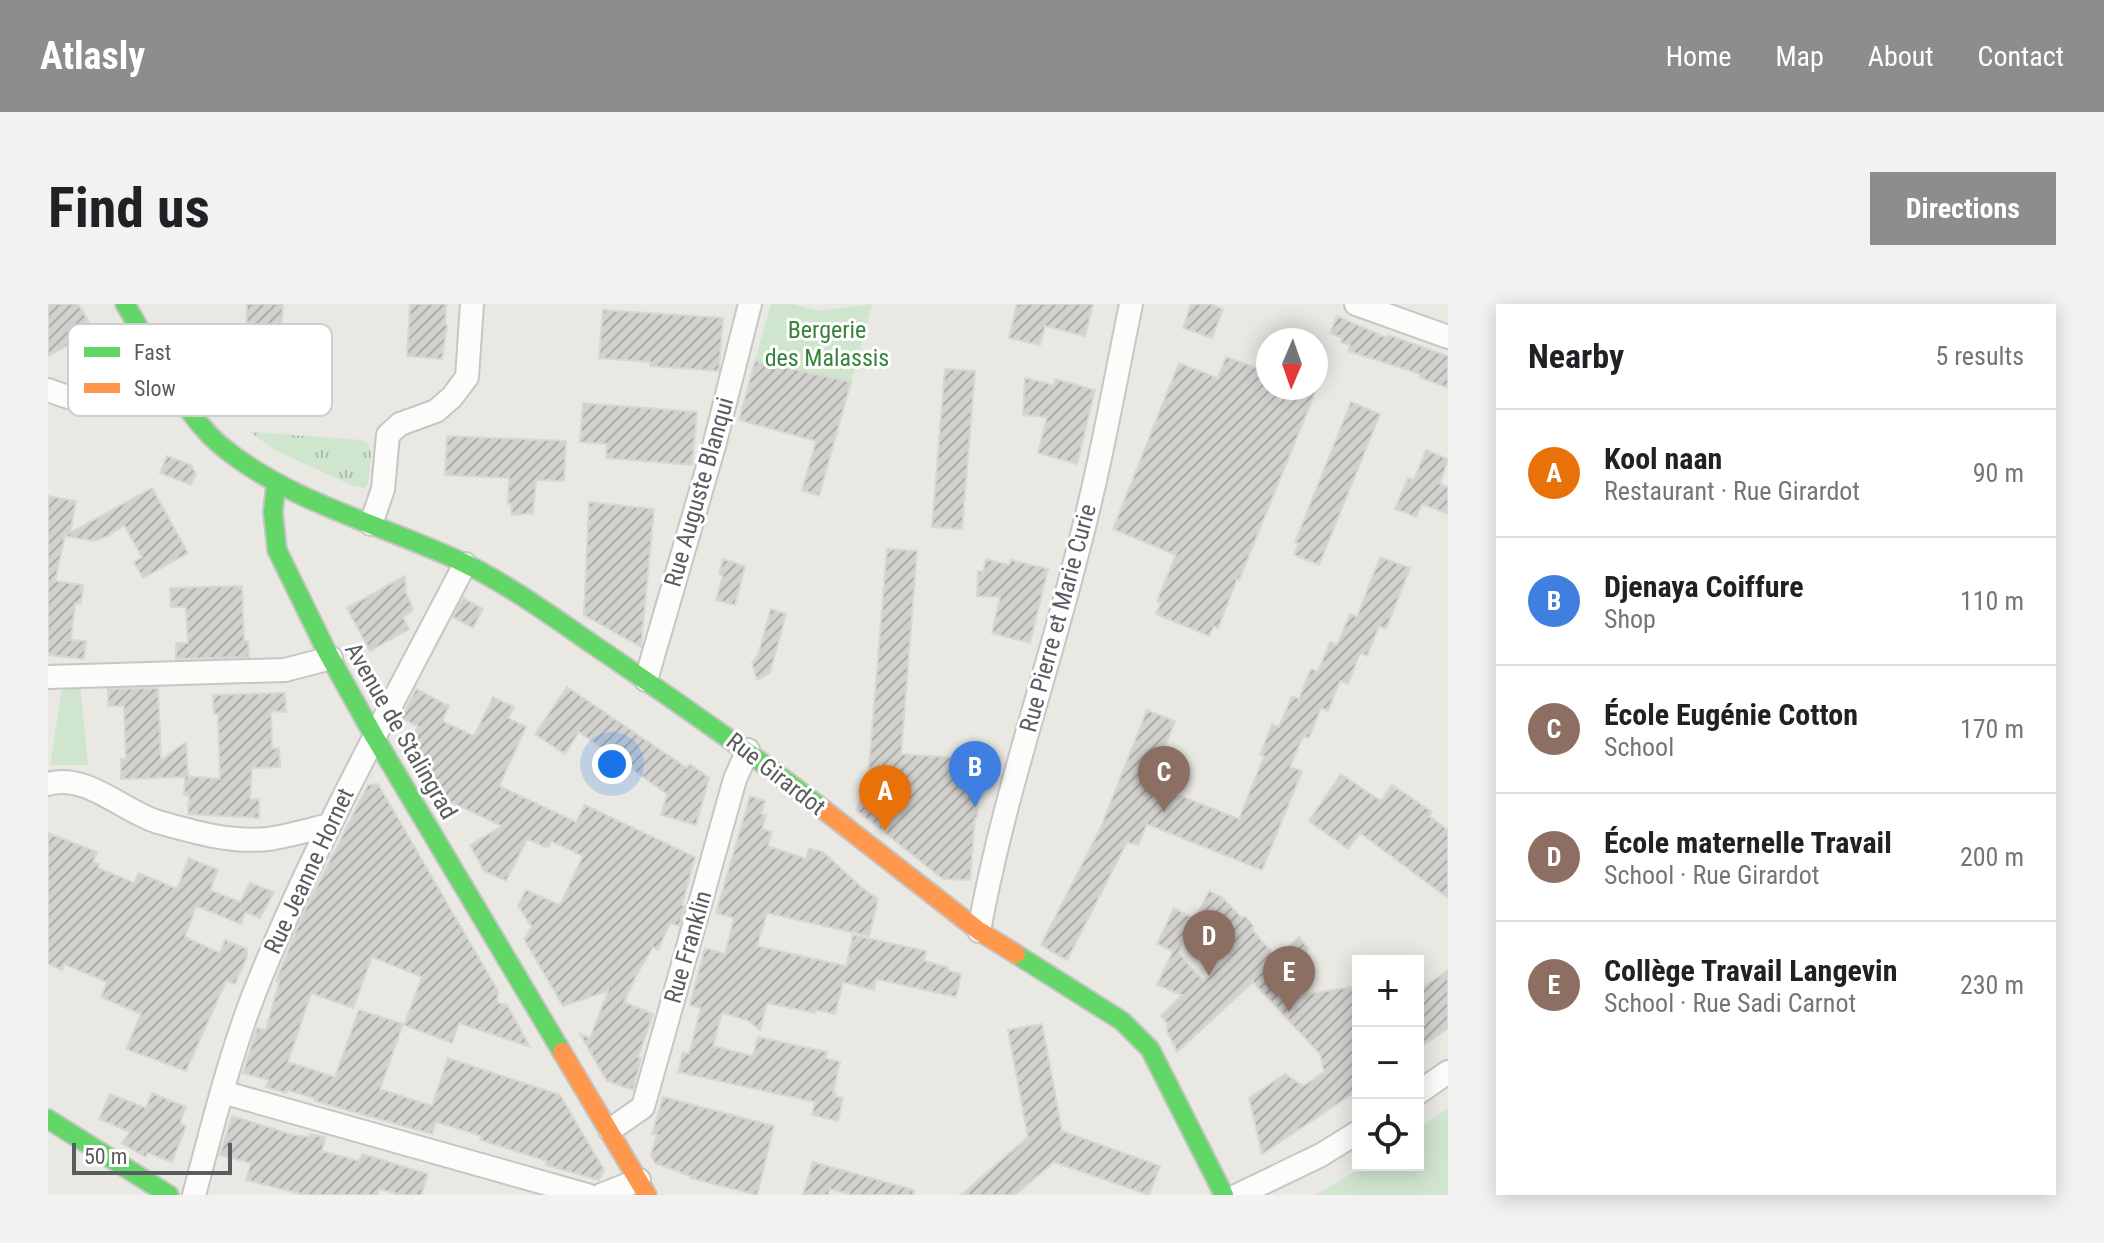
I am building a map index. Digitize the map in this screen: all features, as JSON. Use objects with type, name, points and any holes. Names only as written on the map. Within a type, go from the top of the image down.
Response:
[{"type":"street","points":[[125,304],[136,324]]},
{"type":"street","points":[[371,524],[383,489],[388,435],[400,424],[436,411],[467,377],[472,304]]},
{"type":"street","name":"Rue Auguste Blanqui","points":[[646,680],[714,446],[750,304]]},
{"type":"street","name":"Rue Pierre et Marie Curie","points":[[979,931],[1013,788],[1078,552],[1131,304]]},
{"type":"street","points":[[1356,304],[1448,337]]},
{"type":"street","points":[[48,390],[68,397]]},
{"type":"street","points":[[192,416],[229,452],[276,483]]},
{"type":"street","name":"Rue Girardot","points":[[276,483],[465,564],[524,598],[748,750],[979,931],[1122,1021],[1150,1049],[1224,1195]]},
{"type":"street","name":"Avenue de Stalingrad","points":[[276,483],[273,512],[277,550],[331,658],[374,736],[643,1188]]},
{"type":"street","name":"Rue Jeanne Hornet","points":[[194,1195],[222,1092],[261,975],[329,825],[465,564]]},
{"type":"street","points":[[48,677],[285,670],[331,658]]},
{"type":"street","name":"Rue Franklin","points":[[610,1130],[643,1107],[735,779],[748,750]]},
{"type":"street","points":[[48,784],[60,781],[95,791],[153,820],[222,838],[267,839],[329,825]]},
{"type":"street","points":[[1424,1089],[1448,1072]]},
{"type":"street","points":[[222,1092],[587,1195]]},
{"type":"street","points":[[48,1119],[169,1195]]},
{"type":"street","points":[[1238,1195],[1321,1155],[1352,1136]]},
{"type":"street","points":[[601,1195],[643,1188]]},
{"type":"green space","name":"Bergerie des Malassis","points":[[771,304],[793,304],[818,311],[872,304],[851,382],[755,361]]},
{"type":"green space","points":[[250,432],[362,440],[368,444],[371,454],[368,484],[365,488],[353,486],[275,450]]},
{"type":"green space","points":[[80,681],[88,765],[50,765],[63,682]]},
{"type":"green space","points":[[1448,1108],[1448,1195],[1316,1195],[1355,1171],[1424,1171],[1424,1125]]},
{"type":"building","points":[[48,304],[78,304],[90,324],[68,324],[68,345],[48,356]]},
{"type":"building","points":[[247,304],[283,304],[282,324],[246,324]]},
{"type":"building","points":[[410,304],[446,304],[447,326],[442,359],[407,356]]},
{"type":"building","points":[[1017,304],[1093,304],[1085,336],[1045,326],[1040,345],[1009,338]]},
{"type":"building","points":[[1191,304],[1210,304],[1223,309],[1212,338],[1183,328]]},
{"type":"building","points":[[603,310],[723,318],[719,371],[650,366],[650,362],[599,358]]},
{"type":"building","points":[[1337,316],[1387,338],[1388,335],[1448,356],[1448,388],[1419,377],[1420,374],[1348,351],[1350,345],[1330,333]]},
{"type":"building","points":[[1226,357],[1256,368],[1256,400],[1312,400],[1239,580],[1218,628],[1214,626],[1209,636],[1156,614],[1161,603],[1157,601],[1176,555],[1113,529],[1179,363],[1218,378]]},
{"type":"building","points":[[755,361],[851,382],[819,496],[802,490],[816,441],[739,420]]},
{"type":"building","points":[[945,369],[975,371],[962,529],[932,527]]},
{"type":"building","points":[[1025,378],[1054,385],[1055,379],[1095,390],[1077,464],[1038,453],[1047,417],[1023,415]]},
{"type":"building","points":[[1351,402],[1380,414],[1319,565],[1294,555],[1299,544],[1295,542]]},
{"type":"building","points":[[583,403],[697,412],[692,465],[606,458],[607,444],[580,442]]},
{"type":"building","points":[[447,436],[566,441],[564,481],[536,480],[533,513],[512,515],[511,503],[508,504],[509,478],[445,475]]},
{"type":"building","points":[[1426,450],[1448,459],[1440,484],[1448,487],[1448,514],[1422,504],[1416,517],[1395,509],[1408,478],[1414,480]]},
{"type":"building","points":[[167,456],[191,465],[196,474],[191,485],[160,473]]},
{"type":"building","points":[[152,488],[188,553],[143,578],[134,562],[142,557],[124,525],[94,541],[65,536],[55,581],[83,585],[81,604],[75,603],[71,640],[86,641],[84,659],[48,655],[48,496],[76,501],[70,533]]},
{"type":"building","points":[[589,502],[654,509],[641,647],[584,615]]},
{"type":"building","points":[[887,549],[917,551],[901,754],[989,760],[979,791],[970,880],[943,879],[856,810],[868,779]]},
{"type":"building","points":[[1380,557],[1410,568],[1386,629],[1379,626],[1367,656],[1360,653],[1348,684],[1340,681],[1328,711],[1321,708],[1309,738],[1303,736],[1290,767],[1302,771],[1262,870],[1147,824],[1138,845],[1127,842],[1067,960],[1041,945],[1101,827],[1147,710],[1175,721],[1150,784],[1239,819],[1264,756],[1260,755],[1272,724],[1279,727],[1292,696],[1299,699],[1311,669],[1318,672],[1330,642],[1337,645],[1350,614],[1357,617]]},
{"type":"building","points":[[723,559],[745,566],[735,605],[716,600],[723,576],[719,574]]},
{"type":"building","points":[[986,559],[1009,565],[1011,560],[1048,569],[1030,643],[992,633],[1000,597],[977,596],[978,571],[983,572]]},
{"type":"building","points":[[405,576],[406,593],[413,610],[403,617],[409,629],[370,651],[347,608]]},
{"type":"building","points":[[242,586],[244,641],[248,641],[249,657],[176,659],[176,643],[188,643],[186,607],[171,607],[170,588]]},
{"type":"building","points":[[463,598],[483,609],[473,628],[453,617]]},
{"type":"building","points":[[771,609],[786,614],[770,673],[757,680],[752,663],[758,655]]},
{"type":"building","points":[[567,687],[687,768],[690,764],[709,778],[696,825],[661,815],[667,794],[579,732],[565,754],[535,734]]},
{"type":"building","points":[[158,688],[161,760],[186,742],[188,776],[220,779],[218,714],[214,714],[213,695],[285,693],[286,712],[271,711],[272,749],[279,748],[280,767],[252,768],[250,799],[259,799],[259,818],[188,814],[189,796],[184,795],[185,777],[121,779],[121,759],[126,759],[124,706],[108,706],[108,689]]},
{"type":"building","points":[[416,689],[449,706],[442,721],[474,736],[493,697],[514,707],[508,718],[526,727],[499,786],[576,822],[585,805],[695,857],[679,926],[670,923],[658,950],[653,947],[624,1002],[653,1014],[638,1057],[641,1058],[633,1090],[607,1081],[580,1034],[590,1038],[608,991],[563,1006],[524,939],[532,927],[518,906],[526,890],[560,905],[583,856],[551,841],[548,848],[527,839],[506,881],[484,871],[470,845],[502,826],[442,798],[435,787],[437,783],[412,739],[418,726],[401,718]]},
{"type":"building","points":[[1341,774],[1381,801],[1392,785],[1432,812],[1429,816],[1448,830],[1448,898],[1360,833],[1348,849],[1309,821]]},
{"type":"building","points":[[378,784],[498,991],[497,1003],[507,1005],[530,1047],[459,1023],[452,1043],[404,1025],[422,977],[372,957],[353,1008],[311,993],[288,1062],[335,1077],[359,1010],[403,1024],[380,1089],[432,1106],[448,1058],[560,1095],[604,1170],[599,1180],[546,1165],[547,1161],[436,1122],[432,1134],[287,1090],[286,1093],[266,1087],[269,1080],[243,1073],[257,1028],[266,1030],[279,982],[276,981],[303,914],[368,785]]},
{"type":"building","points":[[750,796],[765,801],[761,814],[766,815],[762,829],[772,832],[768,846],[806,859],[809,849],[823,852],[878,899],[869,936],[767,913],[757,946],[846,966],[853,935],[926,951],[924,961],[961,974],[956,997],[876,979],[874,990],[843,982],[835,1014],[767,1003],[760,1030],[747,1020],[722,1013],[713,1046],[753,1056],[758,1037],[827,1052],[825,1058],[840,1062],[833,1092],[835,1096],[843,1098],[838,1121],[812,1115],[815,1102],[678,1072],[683,1052],[689,1054],[701,1008],[690,1005],[705,948],[725,954],[734,918],[716,913]]},
{"type":"building","points":[[48,833],[97,852],[93,862],[99,864],[98,868],[134,883],[139,873],[177,889],[189,858],[218,870],[210,890],[240,902],[250,883],[274,892],[260,918],[245,912],[241,924],[196,906],[185,937],[220,953],[225,940],[247,949],[247,956],[235,984],[226,981],[186,1071],[126,1049],[141,1014],[101,997],[107,982],[64,964],[62,970],[48,964]]},
{"type":"building","points":[[1209,891],[1223,898],[1241,917],[1246,917],[1253,931],[1277,958],[1299,937],[1308,948],[1301,963],[1306,969],[1296,996],[1352,987],[1352,1094],[1262,1154],[1249,1098],[1285,1074],[1303,1086],[1324,1072],[1320,1054],[1253,982],[1177,1052],[1167,1031],[1168,1024],[1161,1016],[1182,995],[1157,985],[1173,951],[1157,944],[1174,908],[1195,919]],"holes":[[[1195,919],[1230,956],[1203,981],[1178,953]]]},
{"type":"building","points":[[1448,970],[1448,1028],[1424,1045],[1424,1027],[1424,987]]},
{"type":"building","points":[[1042,1024],[1062,1131],[1160,1166],[1149,1195],[1054,1162],[1015,1195],[961,1195],[1028,1137],[1008,1030]]},
{"type":"building","points":[[152,1093],[186,1107],[180,1123],[186,1126],[172,1162],[148,1153],[145,1157],[122,1143],[130,1132],[99,1119],[110,1094],[146,1108]]},
{"type":"building","points":[[663,1097],[774,1126],[757,1195],[690,1178],[655,1163],[651,1155],[657,1135],[652,1134]]},
{"type":"building","points":[[232,1116],[293,1135],[325,1137],[322,1151],[359,1161],[362,1154],[428,1174],[421,1195],[401,1195],[379,1189],[377,1195],[305,1195],[246,1180],[251,1163],[220,1155]]},
{"type":"building","points":[[813,1162],[914,1190],[913,1195],[852,1195],[830,1189],[828,1195],[803,1195]]},
{"type":"traffic: fast","points":[[125,304],[137,324]]},
{"type":"traffic: fast","points":[[194,416],[219,444],[275,482],[337,511],[433,549],[501,583],[690,711],[824,810]]},
{"type":"traffic: fast","points":[[276,483],[273,512],[277,550],[325,648],[562,1052]]},
{"type":"traffic: fast","points":[[1016,954],[1122,1021],[1150,1049],[1224,1195]]},
{"type":"traffic: fast","points":[[48,1119],[169,1195]]},
{"type":"traffic: slow","points":[[824,810],[979,931],[1016,954]]},
{"type":"traffic: slow","points":[[562,1052],[647,1195]]},
{"type":"place","name":"Djenaya Coiffure","points":[[975,807]]},
{"type":"place","name":"École Eugénie Cotton","points":[[1164,812]]},
{"type":"place","name":"Kool naan","points":[[885,831]]},
{"type":"place","name":"École maternelle Travail","points":[[1209,976]]},
{"type":"place","name":"Collège Travail Langevin","points":[[1289,1012]]}]
